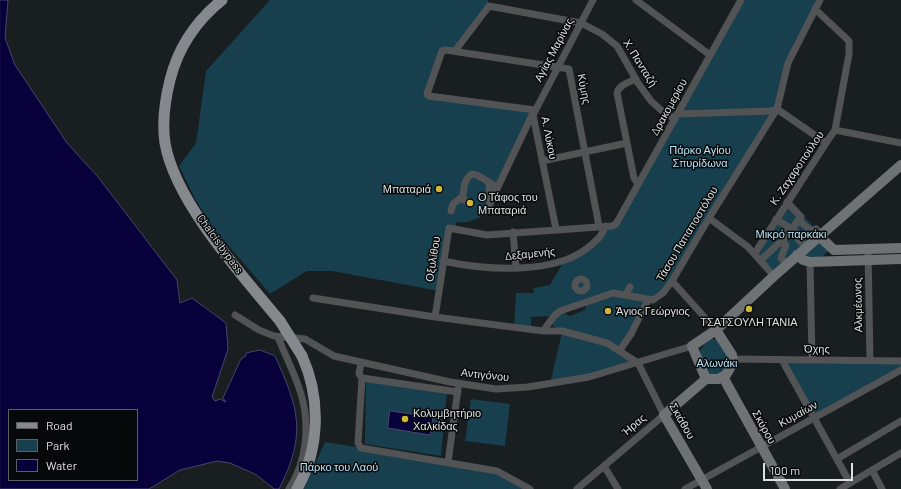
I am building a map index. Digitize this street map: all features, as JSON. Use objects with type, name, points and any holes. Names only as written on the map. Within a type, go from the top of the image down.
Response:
[{"type":"main road","name":"Chalcis bypass","points":[[222,0],[196,27],[181,49],[176,62],[166,103],[165,143],[177,179],[199,217],[218,244],[280,321],[302,356],[312,389],[316,424],[314,444],[309,461],[296,489]]},
{"type":"street","name":"Αγίας Μαρίνας","points":[[486,212],[534,113],[593,0]]},
{"type":"street","points":[[636,0],[710,55]]},
{"type":"street","name":"Δρακομερίου","points":[[616,224],[741,0]]},
{"type":"street","name":"Τάσου Παπαποστόλου","points":[[648,300],[660,296],[672,281],[709,218],[777,109],[788,64],[820,0]]},
{"type":"street","name":"Χ. Πανταζή","points":[[455,52],[489,6],[581,23],[602,34],[617,46],[636,79],[656,106],[676,116]]},
{"type":"street","name":"Κ. Ζαχαροπούλου","points":[[755,253],[835,130],[849,54],[849,41],[815,9]]},
{"type":"street","name":"Α. Λύκου","points":[[455,52],[442,51],[427,94],[429,96],[534,113],[556,229]]},
{"type":"street","points":[[455,52],[558,66]]},
{"type":"street","name":"Κύμης","points":[[558,66],[569,69],[585,152],[602,226]]},
{"type":"street","points":[[636,79],[623,85],[617,93],[634,178],[638,184]]},
{"type":"street","points":[[676,116],[771,111],[777,109],[826,143]]},
{"type":"street","points":[[835,130],[901,143]]},
{"type":"street","points":[[542,161],[627,143]]},
{"type":"street","points":[[672,281],[716,330],[733,359],[730,370],[723,377],[714,380],[706,379],[692,346],[716,330],[786,264],[901,164]]},
{"type":"street","points":[[451,211],[453,204],[465,199],[465,181],[472,174],[478,175],[489,184],[498,187]]},
{"type":"street","points":[[489,184],[490,204]]},
{"type":"street","points":[[786,264],[781,258],[786,249],[786,245],[783,242],[785,234],[792,229],[801,216],[787,202]]},
{"type":"street","points":[[709,218],[755,253],[774,276]]},
{"type":"street","points":[[776,219],[802,236],[798,239],[806,248]]},
{"type":"street","points":[[798,220],[813,232],[816,229],[834,250],[901,248]]},
{"type":"street","name":"Οξυλίθου","points":[[435,317],[449,228],[487,235],[616,224]]},
{"type":"street","name":"Δεξαμενής","points":[[443,261],[486,268],[516,268],[567,260],[587,249],[603,234],[602,226]]},
{"type":"street","points":[[513,232],[516,268]]},
{"type":"street","points":[[761,260],[778,244],[783,242]]},
{"type":"street","name":"Αλκμέωνος","points":[[868,249],[870,361]]},
{"type":"street","points":[[797,255],[803,260],[810,262],[901,259]]},
{"type":"street","points":[[810,262],[812,360]]},
{"type":"street","points":[[626,294],[630,287]]},
{"type":"street","points":[[583,291],[587,302]]},
{"type":"street","points":[[543,331],[554,316],[560,311],[613,293],[626,294],[648,300],[631,334],[620,350]]},
{"type":"street","points":[[313,298],[435,317],[543,331],[562,331],[599,341],[620,350],[638,363]]},
{"type":"street","name":"Αντιγόνου","points":[[235,315],[259,330],[278,337],[305,339],[329,354],[361,363],[496,389],[528,387],[589,377],[692,346]]},
{"type":"street","points":[[278,337],[300,393],[304,416],[303,459],[290,489]]},
{"type":"street","name":"Όχης","points":[[733,359],[901,361]]},
{"type":"street","points":[[782,360],[850,483]]},
{"type":"street","points":[[361,363],[359,374],[362,378],[358,442],[361,448],[497,470],[530,489]]},
{"type":"street","name":"Σκιάθου","points":[[638,363],[664,415],[707,489]]},
{"type":"street","name":"Κυμαίων","points":[[685,489],[901,370]]},
{"type":"street","name":"Σκύρου","points":[[723,377],[785,489]]},
{"type":"street","points":[[362,378],[458,392]]},
{"type":"street","name":"Ήρας","points":[[577,489],[706,379]]},
{"type":"street","points":[[448,462],[459,383]]},
{"type":"street","points":[[837,459],[901,421]]},
{"type":"street","points":[[840,489],[901,453]]},
{"type":"street","points":[[604,466],[618,489]]},
{"type":"street","points":[[872,470],[882,489]]},
{"type":"green space","points":[[270,0],[488,0],[489,6],[455,51],[446,50],[427,94],[535,110],[484,214],[471,221],[456,222],[455,229],[449,228],[439,291],[332,271],[307,271],[270,294],[215,230],[195,199],[179,166],[196,143],[206,71]]},
{"type":"green space","name":"Πάρκο Αγίου Σπυρίδωνα","points":[[741,0],[820,0],[788,63],[777,109],[675,278],[651,300],[620,350],[638,363],[550,384],[562,332],[553,326],[551,321],[554,316],[531,317],[531,329],[514,327],[516,293],[534,293],[533,288],[550,285],[564,261],[612,226]],"holes":[[[587,302],[585,310],[570,316],[560,311]]]},
{"type":"green space","name":"Μικρό παρκάκι","points":[[788,200],[821,234],[831,248],[817,262],[797,255],[774,276],[755,253]]},
{"type":"green space","name":"Αλωνάκι","points":[[717,339],[731,360],[719,378],[706,373],[700,350],[708,340]]},
{"type":"green space","points":[[782,360],[901,361],[901,370],[814,418]]},
{"type":"green space","name":"Κολυμβητήριο Χαλκίδας","points":[[366,378],[447,393],[441,456],[365,444]]},
{"type":"green space","points":[[471,399],[510,404],[505,446],[465,441]]},
{"type":"green space","name":"Πάρκο του Λαού","points":[[325,442],[481,467],[527,489],[304,489]]},
{"type":"water","points":[[0,0],[8,0],[5,38],[15,65],[67,143],[98,177],[177,280],[180,303],[192,298],[226,323],[228,349],[212,397],[215,401],[220,399],[226,402],[223,398],[241,359],[246,356],[246,353],[260,350],[275,356],[290,391],[296,422],[296,437],[294,452],[288,470],[279,489],[274,489],[257,475],[230,463],[217,461],[180,470],[149,489],[0,489]]},
{"type":"water","points":[[390,411],[433,417],[430,435],[388,428]]},
{"type":"place","name":"Μπαταριά","points":[[439,189]]},
{"type":"place","name":"Ο Τάφος του Μπαταριά","points":[[470,203]]},
{"type":"place","name":"ΤΣΑΤΣΟΥΛΗ ΤΑΝΙΑ","points":[[749,309]]},
{"type":"place","name":"Άγιος Γεώργιος","points":[[608,311]]},
{"type":"place","name":"Κολυμβητήριο Χαλκίδας","points":[[405,419]]}]
